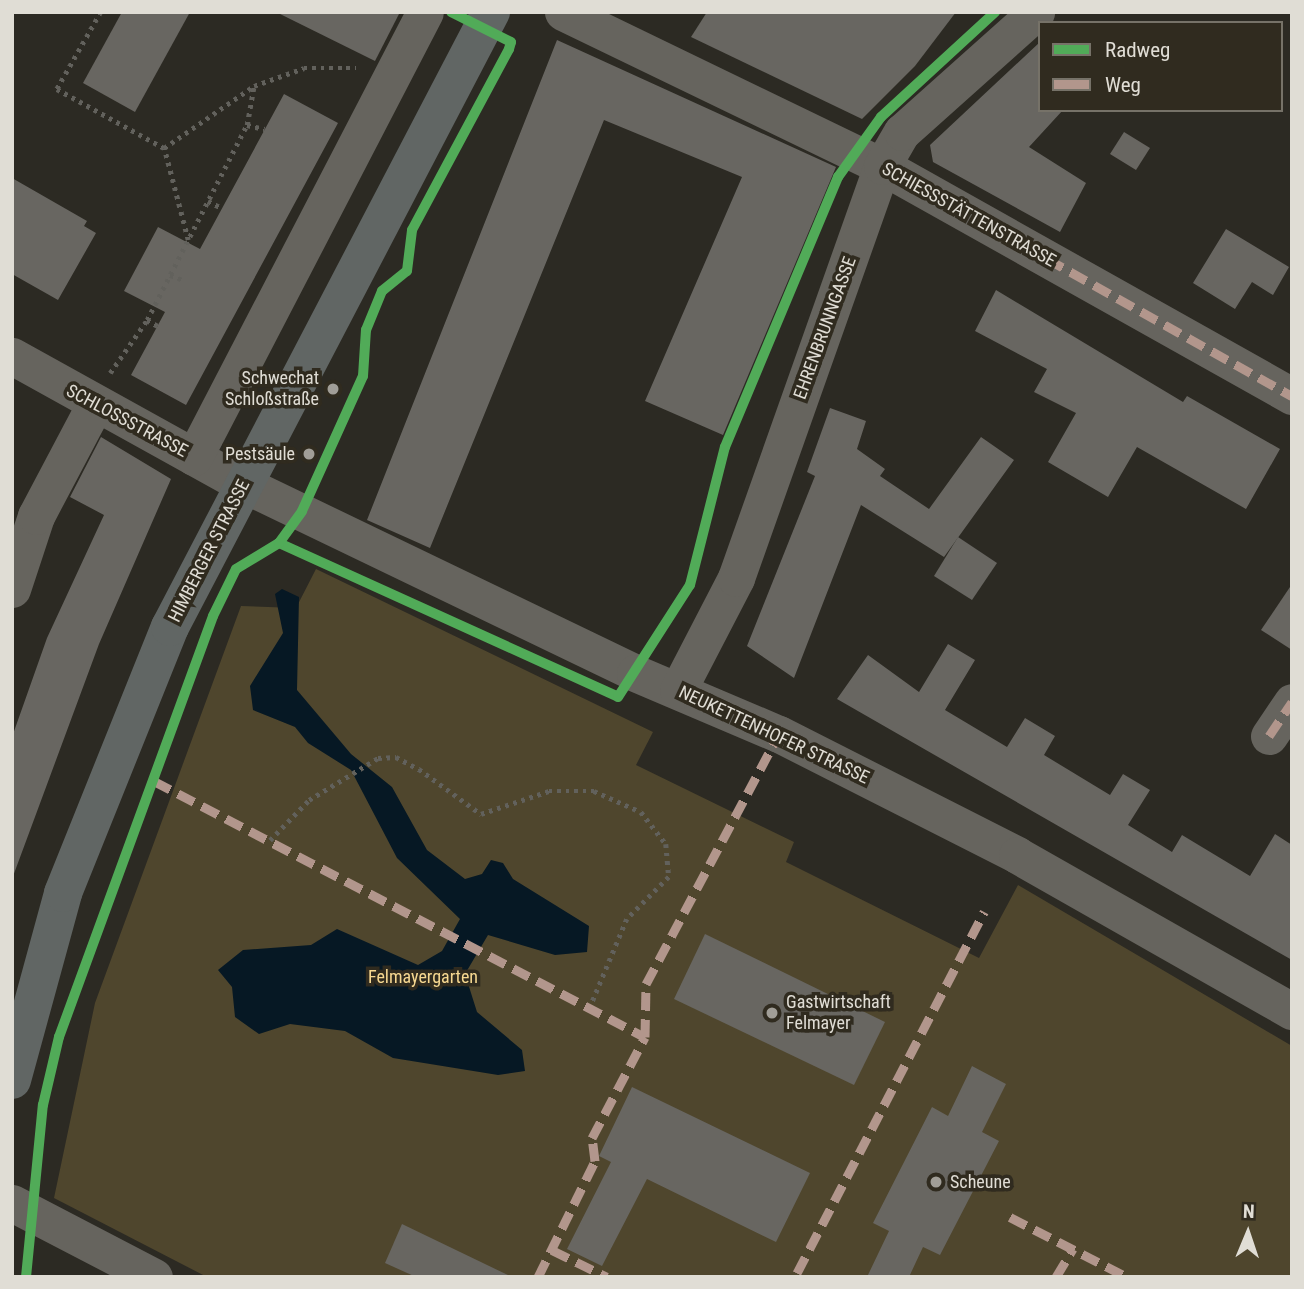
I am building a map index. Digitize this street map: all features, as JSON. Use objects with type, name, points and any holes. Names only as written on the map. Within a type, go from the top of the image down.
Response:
[{"type":"main road","name":"HIMBERGER STRASSE","points":[[12,1080],[63,894],[113,761],[170,626],[491,12]]},
{"type":"street","points":[[194,457],[425,12]]},
{"type":"street","name":"SCHIESSSTÄTTENSTRASSE","points":[[563,12],[883,166],[1292,396]]},
{"type":"street","name":"EHRENBRUNNGASSE","points":[[678,690],[736,578],[883,166],[902,132],[1036,12]]},
{"type":"street","name":"SCHLOSSSTRASSE","points":[[12,356],[94,406],[243,484]]},
{"type":"street","points":[[12,589],[36,516],[94,406]]},
{"type":"street","name":"NEUKETTENHOFER STRASSE","points":[[243,484],[678,690],[1017,855],[1292,1011]]},
{"type":"street","points":[[1269,736],[1292,702]]},
{"type":"street","points":[[12,1203],[154,1277]]},
{"type":"path","points":[[101,12],[57,89],[164,148],[188,240]]},
{"type":"path","points":[[164,148],[254,86],[304,68],[363,68],[390,78]]},
{"type":"path","points":[[94,406],[112,367],[147,320],[247,125],[254,86]]},
{"type":"path","points":[[247,125],[265,129]]},
{"type":"path","points":[[208,201],[222,208]]},
{"type":"path","points":[[170,275],[183,280]]},
{"type":"path","points":[[147,320],[158,326]]},
{"type":"path","points":[[270,840],[309,800],[348,772],[366,763],[396,757],[481,814],[549,791],[594,791],[641,812],[666,844],[668,877],[627,919],[589,1010]]},
{"type":"green space","name":"Felmayergarten","points":[[316,569],[653,732],[636,765],[794,842],[786,862],[979,958],[1018,885],[1292,1046],[1292,1277],[207,1277],[54,1198],[95,1003],[241,606],[296,608]]},
{"type":"water","points":[[282,589],[299,597],[297,690],[351,754],[392,787],[427,850],[465,879],[482,874],[491,860],[503,863],[513,879],[589,926],[587,952],[555,955],[488,935],[465,974],[477,1012],[522,1050],[525,1071],[498,1075],[393,1058],[345,1031],[290,1024],[259,1034],[235,1017],[232,987],[218,970],[243,950],[311,945],[337,929],[418,965],[442,951],[460,919],[397,858],[351,770],[308,743],[295,727],[253,710],[250,686],[283,633],[275,594]]},
{"type":"building","points":[[122,12],[190,12],[135,112],[83,83]]},
{"type":"building","points":[[276,12],[400,12],[375,61]]},
{"type":"building","points":[[707,12],[956,12],[915,66],[862,119],[691,37]]},
{"type":"building","points":[[557,40],[836,167],[723,435],[645,401],[742,177],[604,120],[430,548],[367,520]]},
{"type":"building","points":[[1038,44],[1038,112],[1061,112],[1029,147],[1086,183],[1060,232],[933,162],[930,145]]},
{"type":"building","points":[[284,94],[338,123],[186,405],[131,375],[165,312],[124,291],[158,227],[200,249]]},
{"type":"building","points":[[1124,132],[1150,148],[1136,170],[1110,154]]},
{"type":"building","points":[[12,178],[87,221],[84,226],[96,233],[58,300],[12,274]]},
{"type":"building","points":[[1226,229],[1289,267],[1273,295],[1252,282],[1235,309],[1193,283]]},
{"type":"building","points":[[996,290],[1183,402],[1187,396],[1280,449],[1246,509],[1137,447],[1108,497],[1048,462],[1076,413],[1034,392],[1047,369],[975,331]]},
{"type":"building","points":[[830,408],[866,421],[857,449],[885,469],[880,476],[929,509],[981,437],[1014,460],[944,557],[861,505],[794,678],[747,646],[815,476],[807,472]]},
{"type":"building","points":[[101,437],[171,479],[99,644],[12,879],[12,737],[47,638],[104,515],[70,497]]},
{"type":"building","points":[[958,537],[997,563],[972,600],[934,576]]},
{"type":"building","points":[[1292,584],[1292,650],[1261,630]]},
{"type":"building","points":[[948,644],[975,660],[945,710],[1007,747],[1025,718],[1055,736],[1044,755],[1110,795],[1123,774],[1150,790],[1128,825],[1172,852],[1182,835],[1250,876],[1275,834],[1292,845],[1292,960],[837,699],[868,655],[919,692]]},
{"type":"building","points":[[705,934],[885,1022],[854,1085],[674,999]]},
{"type":"building","name":"Scheune","points":[[972,1066],[1006,1084],[982,1132],[999,1141],[940,1255],[923,1247],[909,1277],[867,1277],[889,1231],[873,1223],[932,1107],[948,1116]]},
{"type":"building","points":[[632,1087],[810,1173],[776,1242],[647,1179],[602,1266],[567,1249],[611,1162],[599,1156]]},
{"type":"building","points":[[402,1224],[512,1277],[416,1277],[385,1263]]},
{"type":"marked path","points":[[882,166],[1292,396]]},
{"type":"marked path","points":[[1269,736],[1292,702]]},
{"type":"marked path","points":[[538,1277],[595,1161],[592,1138],[645,1037],[646,984],[779,734]]},
{"type":"marked path","points":[[154,781],[645,1037]]},
{"type":"marked path","points":[[797,1273],[984,912]]},
{"type":"marked path","points":[[1010,1217],[1127,1277]]},
{"type":"marked path","points":[[1056,1277],[1073,1249]]},
{"type":"marked path","points":[[552,1250],[607,1277]]},
{"type":"cycle path","points":[[26,1277],[43,1105],[59,1037],[213,616],[236,569],[279,543],[302,511],[363,376],[366,330],[382,291],[407,271],[412,230],[509,49],[511,42],[451,12]]},
{"type":"cycle path","points":[[279,543],[618,697],[690,585],[725,447],[838,177],[881,117],[995,12]]},
{"type":"place","name":"Schwechat Schloßstraße","points":[[333,389]]},
{"type":"place","name":"Pestsäule","points":[[309,454]]},
{"type":"place","name":"Gastwirtschaft Felmayer","points":[[772,1013]]},
{"type":"place","name":"Scheune","points":[[936,1182]]}]
